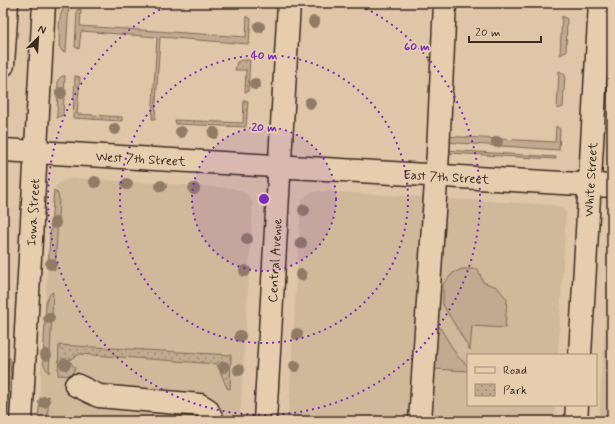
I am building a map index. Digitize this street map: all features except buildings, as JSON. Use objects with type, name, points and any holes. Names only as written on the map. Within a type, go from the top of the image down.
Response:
[{"type":"street","points":[[3,65],[7,3]]},
{"type":"street","name":"Iowa Street","points":[[21,421],[44,3]]},
{"type":"street","name":"Central Avenue","points":[[264,421],[289,3]]},
{"type":"street","points":[[420,421],[436,176],[445,3]]},
{"type":"street","name":"White Street","points":[[580,354],[600,3]]},
{"type":"street","name":"West 7th Street","points":[[3,150],[279,167]]},
{"type":"street","name":"East 7th Street","points":[[279,167],[612,186]]},
{"type":"street","points":[[76,385],[100,396],[200,405],[208,409],[213,421]]},
{"type":"street","points":[[576,421],[577,406]]},
{"type":"shaded area","points":[[72,178],[233,188],[246,193],[251,199],[253,204],[240,421],[38,421],[52,197],[56,186],[60,182]]},
{"type":"shaded area","points":[[319,191],[553,205],[563,208],[566,213],[558,354],[467,354],[467,406],[555,406],[554,421],[288,421],[301,203],[302,199],[309,193]]},
{"type":"shaded area","points":[[612,199],[612,421],[599,421],[611,226]]},
{"type":"green space","points":[[69,4],[66,52],[62,51],[59,46],[60,16],[65,7]]},
{"type":"green space","points":[[81,9],[80,26],[246,37],[247,16],[251,19],[249,44],[160,37],[155,119],[152,119],[157,37],[81,31],[79,49],[75,47],[77,10]]},
{"type":"green space","points":[[562,16],[567,19],[566,52],[560,55]]},
{"type":"green space","points":[[242,60],[250,60],[248,92],[245,92],[246,70],[235,70],[237,62]]},
{"type":"green space","points":[[559,71],[565,74],[563,107],[557,109]]},
{"type":"green space","points":[[62,76],[65,76],[63,115],[57,118],[58,80]]},
{"type":"green space","points":[[75,76],[80,77],[77,114],[122,117],[122,121],[73,118]]},
{"type":"green space","points":[[244,100],[248,101],[246,127],[176,124],[175,120],[243,123]]},
{"type":"green space","points":[[556,126],[560,129],[559,150],[444,142],[444,136],[555,142]]},
{"type":"green space","points":[[446,150],[556,157],[556,159],[448,153]]},
{"type":"green space","points":[[54,190],[58,194],[59,199],[55,270],[48,264]]},
{"type":"green space","points":[[462,269],[478,269],[483,282],[497,287],[507,299],[505,328],[472,326],[470,350],[443,305],[443,284],[453,273]]},
{"type":"green space","points":[[53,292],[49,373],[44,365],[43,359],[46,302],[50,294]]},
{"type":"green space","points":[[437,323],[458,357],[467,365],[467,371],[434,369]]},
{"type":"green space","points":[[59,345],[231,355],[230,389],[227,388],[217,364],[80,354],[69,360],[75,368],[71,376],[58,375]]},
{"type":"green space","points":[[8,358],[10,358],[14,421],[5,421]]},
{"type":"green space","points":[[49,396],[47,421],[38,421],[42,400]]}]
